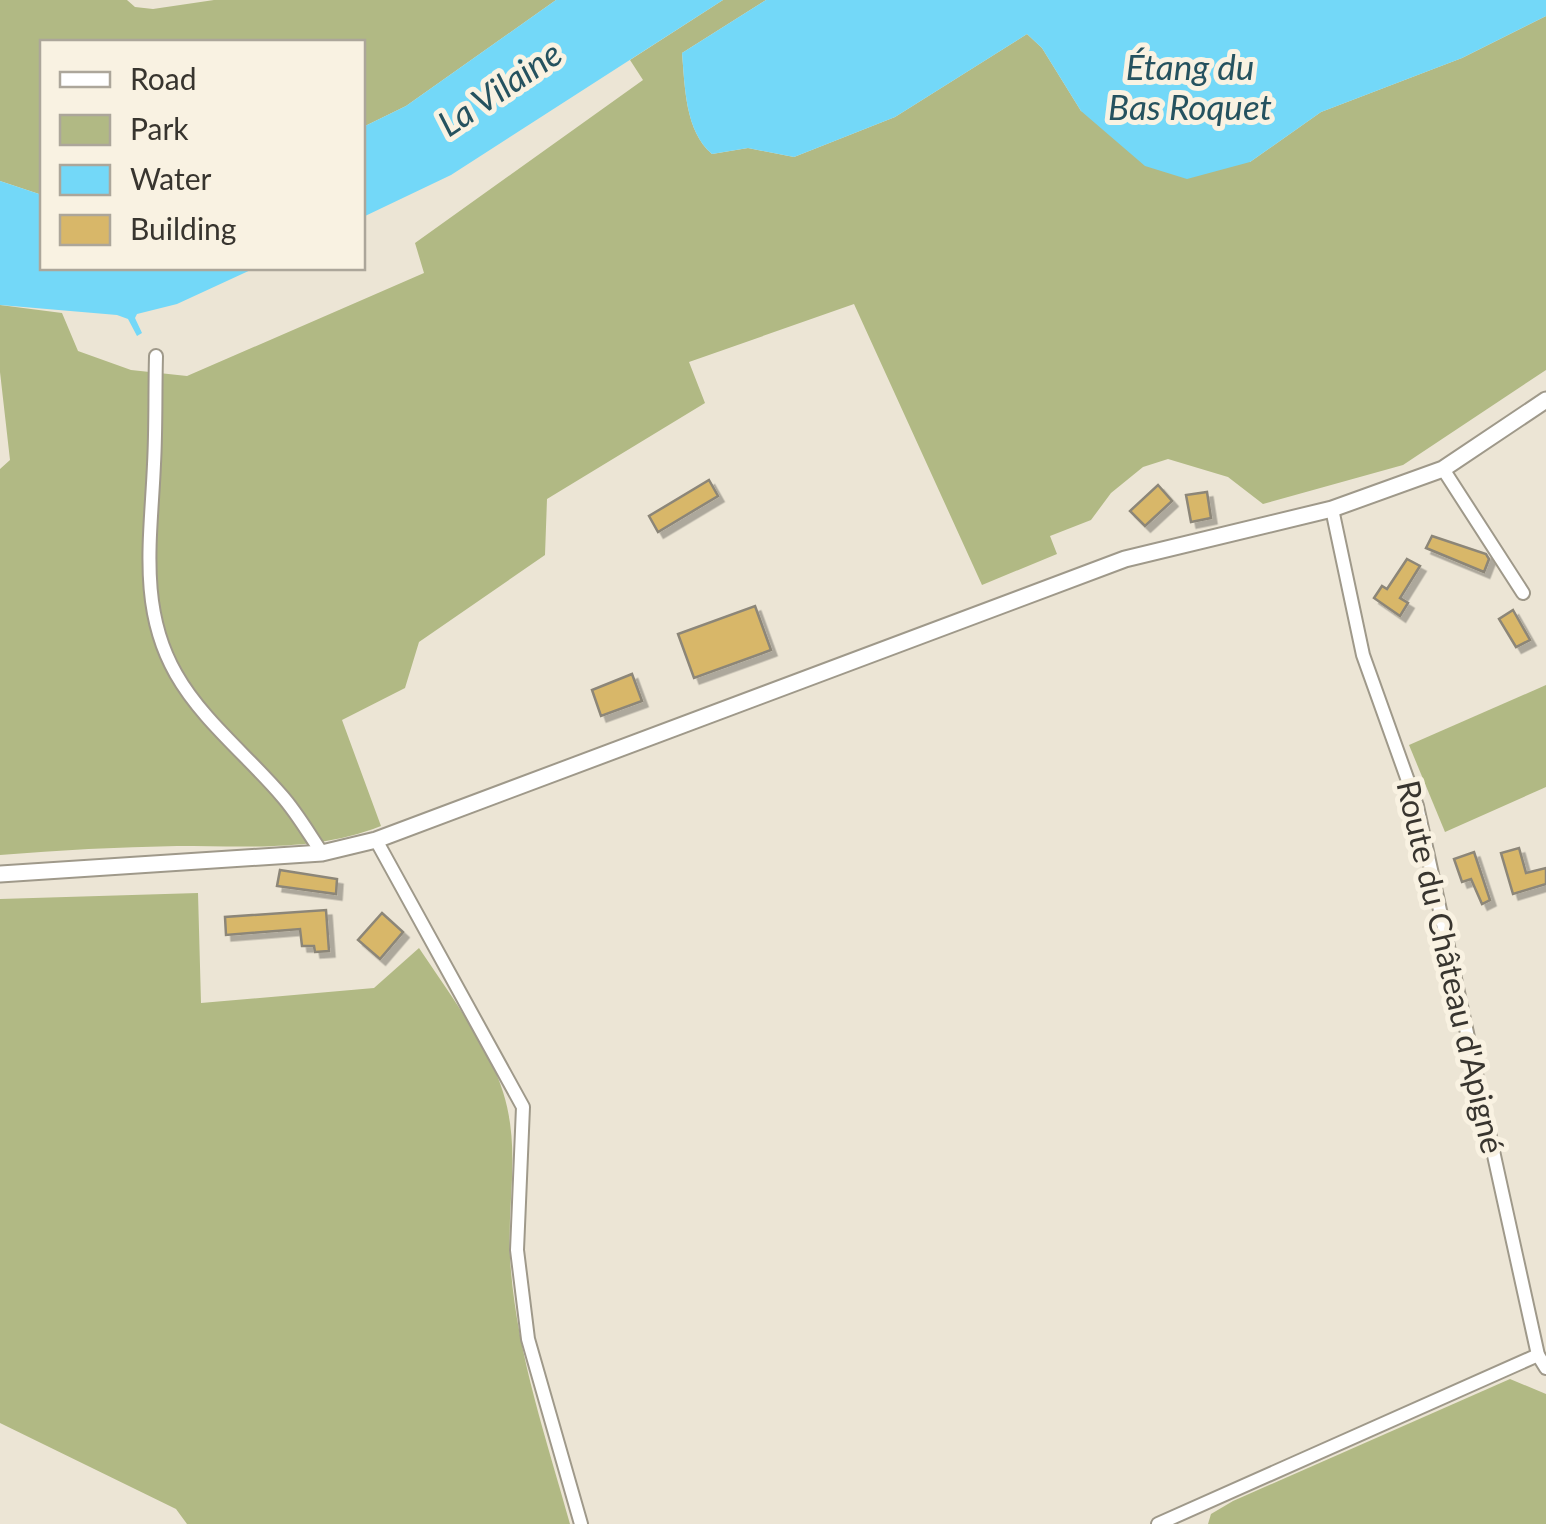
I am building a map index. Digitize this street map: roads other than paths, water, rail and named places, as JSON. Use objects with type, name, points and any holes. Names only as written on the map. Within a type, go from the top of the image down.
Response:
[{"type":"street","points":[[156,356],[148,564],[151,612],[160,641],[178,678],[284,798],[322,853]]},
{"type":"street","points":[[0,874],[322,853],[376,840],[1125,559],[1332,509],[1444,468],[1546,400]]},
{"type":"street","points":[[1444,468],[1523,593]]},
{"type":"street","name":"Route du Château d'Apigné","points":[[1332,509],[1362,655],[1417,806],[1538,1355],[1546,1368]]},
{"type":"street","points":[[376,840],[523,1107],[517,1250],[528,1339],[580,1524]]},
{"type":"street","points":[[1158,1524],[1538,1355]]},
{"type":"water","name":"La Vilaine","points":[[556,0],[723,0],[451,175],[365,216],[365,126],[406,106]]},
{"type":"water","name":"Étang du Bas Roquet","points":[[766,0],[1546,0],[1546,16],[1462,58],[1321,112],[1250,162],[1187,179],[1145,166],[1081,111],[1042,48],[1027,34],[895,117],[794,157],[748,148],[712,154],[691,121],[682,53]]},
{"type":"water","points":[[0,181],[40,194],[40,270],[251,270],[177,304],[137,314],[142,333],[137,336],[128,319],[117,315],[0,305]]}]
